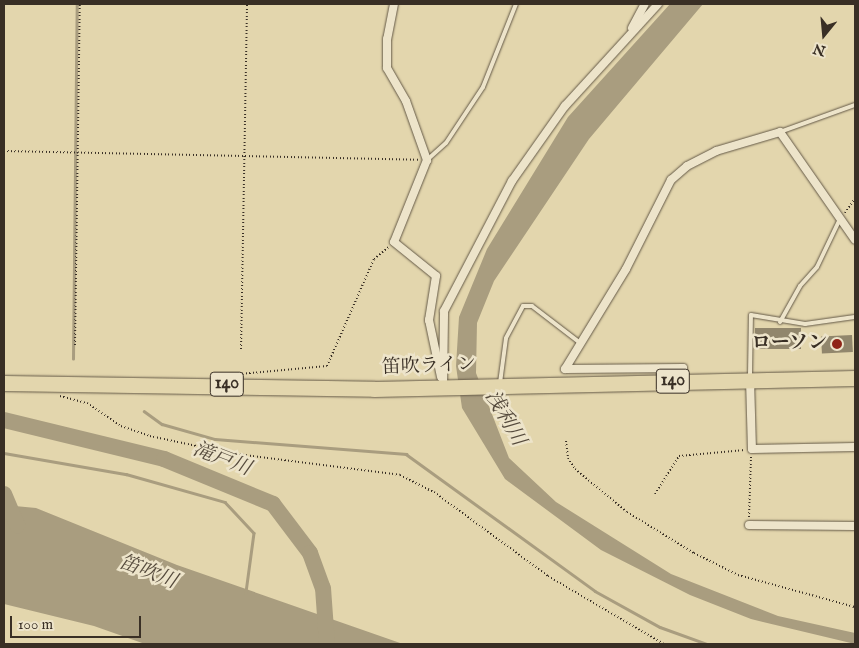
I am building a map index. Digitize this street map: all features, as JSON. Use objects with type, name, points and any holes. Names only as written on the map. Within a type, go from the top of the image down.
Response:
[{"type":"highway","name":"笛吹ライン","points":[[4,383],[445,384],[496,386],[683,380],[855,378]]},
{"type":"street","points":[[394,4],[386,39],[387,68],[406,101],[427,160],[394,242],[436,276],[429,320],[445,384]]},
{"type":"street","points":[[626,39],[645,4]]},
{"type":"street","points":[[445,384],[444,311],[466,262],[529,153],[658,4]]},
{"type":"street","points":[[683,380],[683,368],[565,369],[579,342],[626,269],[671,180],[716,151],[780,132],[855,240]]},
{"type":"street","points":[[750,379],[752,449],[855,447]]},
{"type":"street","points":[[749,525],[855,526]]},
{"type":"lane","points":[[427,160],[446,143],[483,87],[516,4]]},
{"type":"lane","points":[[780,132],[855,105]]},
{"type":"lane","points":[[780,322],[800,286],[817,267],[840,219]]},
{"type":"lane","points":[[496,386],[506,338],[523,306],[532,306],[579,342]]},
{"type":"lane","points":[[750,379],[751,315],[780,322],[833,323],[855,317]]},
{"type":"path","points":[[75,345],[80,4]]},
{"type":"path","points":[[241,349],[247,4]]},
{"type":"path","points":[[4,151],[245,154],[427,160]]},
{"type":"path","points":[[840,219],[855,198]]},
{"type":"path","points":[[230,375],[327,366],[374,259],[394,242]]},
{"type":"path","points":[[56,395],[87,403],[121,426],[150,436],[229,453],[400,475],[434,492],[548,576],[664,644]]},
{"type":"path","points":[[566,441],[568,458],[575,469],[627,512],[694,553],[738,575],[841,604],[855,606]]},
{"type":"path","points":[[655,494],[678,456],[752,449],[749,525]]},
{"type":"water","points":[[670,4],[703,4],[589,139],[494,281],[477,323],[476,373],[509,458],[556,502],[671,574],[778,616],[855,633],[855,644],[751,619],[690,595],[601,550],[505,479],[462,408],[456,366],[459,317],[487,249],[568,117]]},
{"type":"water","name":"笛吹川","points":[[4,505],[36,508],[177,565],[403,644],[145,644],[94,626],[4,604]]},
{"type":"building","points":[[755,328],[801,328],[801,349],[755,349]]},
{"type":"building","points":[[852,335],[853,352],[822,354],[821,337]]},
{"type":"waterway","points":[[73,359],[77,4]]},
{"type":"waterway","points":[[144,411],[162,424],[215,439],[406,454],[595,591],[660,627],[707,644]]},
{"type":"waterway","name":"滝戸川","points":[[4,420],[164,459],[273,504],[310,553],[323,588],[327,644]]},
{"type":"waterway","points":[[4,453],[126,474],[225,502],[254,533],[246,592]]},
{"type":"waterway","points":[[4,494],[17,525]]},
{"type":"place","name":"ローソン","points":[[837,344]]},
{"type":"water label","name":"浅利川","points":[[505,418]]}]
